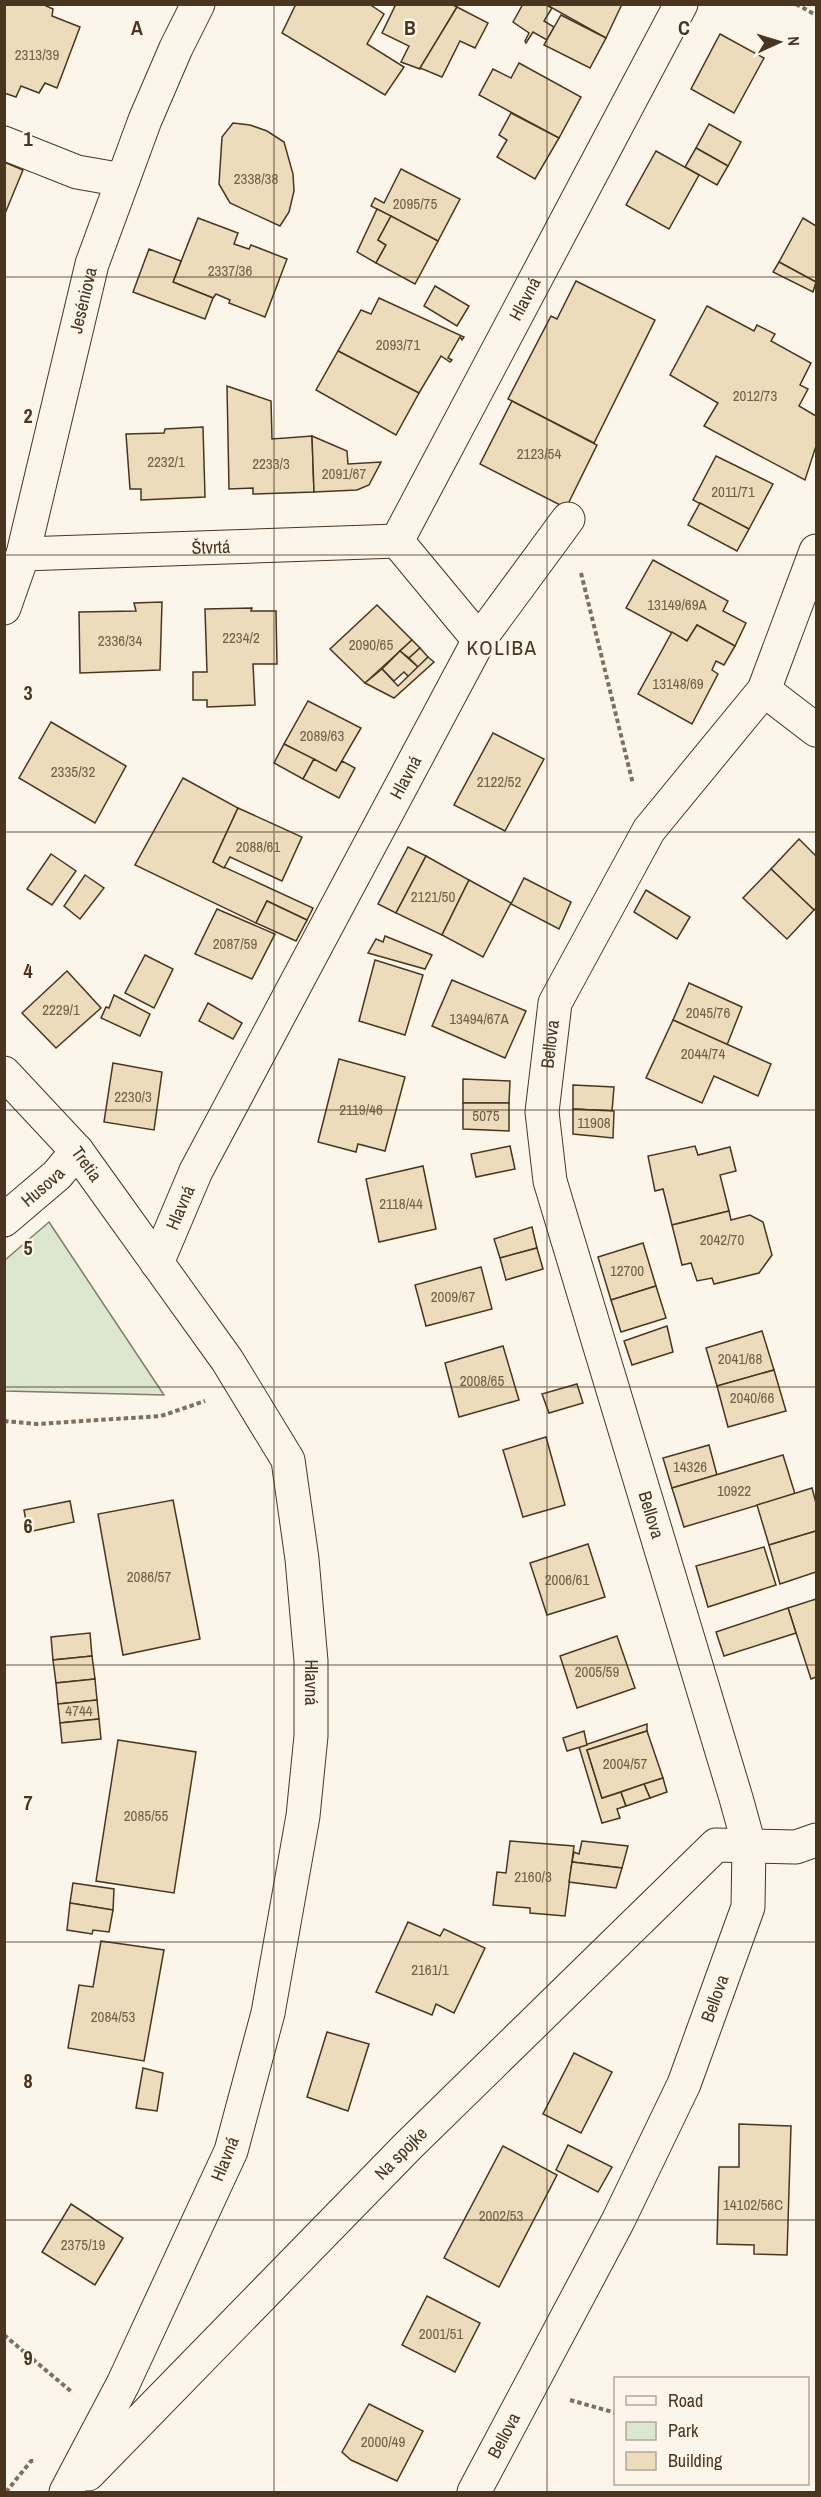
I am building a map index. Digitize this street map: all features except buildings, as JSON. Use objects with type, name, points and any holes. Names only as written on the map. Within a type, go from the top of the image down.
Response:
[{"type":"street","name":"Jeséniova","points":[[4,608],[23,554],[92,264],[154,100],[198,4]]},
{"type":"street","name":"Hlavná","points":[[397,541],[681,4]]},
{"type":"street","points":[[4,143],[76,172],[123,180]]},
{"type":"street","name":"Hlavná","points":[[68,2493],[123,2384],[231,2151],[268,2013],[303,1816],[311,1736],[311,1661],[302,1559],[288,1460],[227,1360],[157,1263],[196,1172],[479,640],[568,519]]},
{"type":"street","points":[[397,541],[479,640]]},
{"type":"street","name":"Štvrtá","points":[[23,554],[397,541]]},
{"type":"street","name":"Bellova","points":[[474,2493],[618,2221],[684,2084],[748,1907],[749,1845],[550,1180],[543,1112],[555,1003],[649,830],[764,690],[816,551]]},
{"type":"street","points":[[764,690],[816,730]]},
{"type":"street","name":"Tretia","points":[[4,1073],[77,1151],[157,1263]]},
{"type":"street","name":"Husova","points":[[4,1220],[57,1175],[77,1151]]},
{"type":"street","name":"Na spojke","points":[[68,2493],[408,2146],[716,1845],[796,1847],[816,1840]]},
{"type":"path","points":[[796,4],[816,15]]},
{"type":"path","points":[[568,519],[641,816],[649,830]]},
{"type":"path","points":[[4,1421],[38,1424],[161,1416],[213,1398]]},
{"type":"path","points":[[4,2335],[78,2398]]},
{"type":"path","points":[[6,2493],[31,2461],[43,2461]]},
{"type":"green space","points":[[49,1222],[164,1395],[5,1391],[5,1260]]},
{"type":"district","name":"KOLIBA","points":[[502,648]]}]
